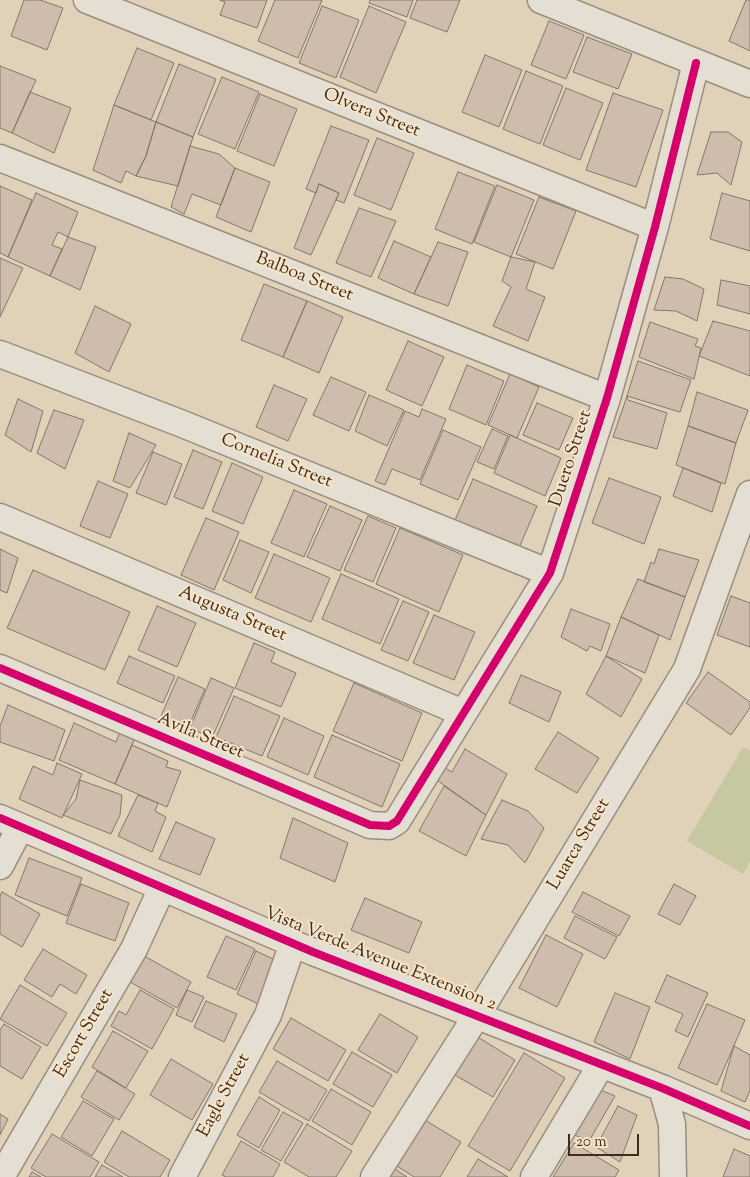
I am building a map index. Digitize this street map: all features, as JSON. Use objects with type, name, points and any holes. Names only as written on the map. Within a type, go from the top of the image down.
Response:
[{"type":"street","name":"Olvera Street","points":[[87,0],[655,227]]},
{"type":"street","points":[[541,0],[750,84]]},
{"type":"street","name":"Duero Street","points":[[389,826],[397,821],[403,812],[550,573],[607,398],[655,227],[696,63]]},
{"type":"street","name":"Balboa Street","points":[[0,158],[607,398]]},
{"type":"street","name":"Cornelia Street","points":[[0,354],[180,423],[550,573]]},
{"type":"street","name":"Luarca Street","points":[[374,1177],[477,1015],[687,669],[750,494]]},
{"type":"street","name":"Augusta Street","points":[[0,517],[463,713]]},
{"type":"street","name":"Avila Street","points":[[0,668],[370,825],[389,826]]},
{"type":"street","points":[[0,866],[10,823]]},
{"type":"street","name":"Vista Verde Avenue Extension 2","points":[[10,823],[293,943],[662,1088],[750,1126]]},
{"type":"street","name":"Escort Street","points":[[1,1177],[134,949],[162,888]]},
{"type":"street","name":"Eagle Street","points":[[182,1177],[268,1015],[293,943]]},
{"type":"street","points":[[534,1177],[601,1065]]},
{"type":"street","points":[[662,1088],[672,1124],[673,1177]]},
{"type":"green space","points":[[743,747],[750,751],[750,861],[743,874],[687,841]]},
{"type":"building","points":[[24,0],[40,0],[63,8],[47,50],[11,36]]},
{"type":"building","points":[[220,0],[267,0],[257,28],[220,15],[225,2]]},
{"type":"building","points":[[275,0],[322,0],[298,58],[258,41]]},
{"type":"building","points":[[370,0],[413,0],[407,17],[369,3]]},
{"type":"building","points":[[417,0],[460,0],[447,32],[410,18]]},
{"type":"building","points":[[746,0],[750,0],[750,51],[729,41]]},
{"type":"building","points":[[322,6],[359,20],[336,78],[299,63]]},
{"type":"building","points":[[369,6],[406,22],[376,93],[340,77]]},
{"type":"building","points":[[549,21],[584,35],[566,79],[531,65]]},
{"type":"building","points":[[587,37],[632,54],[618,89],[573,72]]},
{"type":"building","points":[[137,48],[174,63],[151,120],[114,105]]},
{"type":"building","points":[[485,55],[522,70],[499,127],[462,112]]},
{"type":"building","points":[[179,64],[216,79],[193,137],[156,122]]},
{"type":"building","points":[[0,66],[36,80],[12,133],[0,128]]},
{"type":"building","points":[[526,71],[563,86],[540,144],[503,129]]},
{"type":"building","points":[[222,77],[259,92],[235,149],[198,134]]},
{"type":"building","points":[[566,88],[603,103],[580,160],[543,145]]},
{"type":"building","points":[[30,92],[71,108],[54,153],[12,133]]},
{"type":"building","points":[[613,93],[663,110],[636,187],[586,170]]},
{"type":"building","points":[[260,94],[297,109],[274,166],[237,151]]},
{"type":"building","points":[[114,105],[156,122],[146,156],[136,176],[126,171],[121,183],[93,170]]},
{"type":"building","points":[[156,122],[193,137],[178,186],[136,176],[146,156]]},
{"type":"building","points":[[331,126],[369,140],[344,203],[336,200],[339,193],[319,184],[316,193],[306,189]]},
{"type":"building","points":[[711,132],[728,132],[742,142],[731,185],[717,173],[697,175]]},
{"type":"building","points":[[377,138],[414,153],[391,210],[354,195]]},
{"type":"building","points":[[190,146],[219,154],[235,168],[221,205],[192,194],[184,214],[171,207]]},
{"type":"building","points":[[235,168],[270,182],[251,232],[216,217]]},
{"type":"building","points":[[458,172],[495,186],[472,244],[435,229]]},
{"type":"building","points":[[319,184],[339,193],[311,255],[294,248]]},
{"type":"building","points":[[497,185],[534,200],[511,257],[474,242]]},
{"type":"building","points":[[0,186],[32,200],[8,257],[0,253]]},
{"type":"building","points":[[36,193],[78,212],[68,237],[58,232],[52,245],[62,249],[50,276],[8,257]]},
{"type":"building","points":[[722,193],[750,201],[750,251],[710,239]]},
{"type":"building","points":[[539,197],[576,211],[553,269],[516,254]]},
{"type":"building","points":[[359,208],[396,221],[371,277],[336,263]]},
{"type":"building","points":[[68,237],[96,247],[80,290],[50,276]]},
{"type":"building","points":[[394,241],[431,257],[414,294],[378,278]]},
{"type":"building","points":[[438,242],[468,252],[448,306],[414,294]]},
{"type":"building","points":[[511,257],[535,262],[526,289],[545,297],[528,341],[493,326],[511,287],[502,281]]},
{"type":"building","points":[[0,258],[23,268],[0,317]]},
{"type":"building","points":[[665,277],[683,279],[704,289],[697,321],[676,311],[654,310]]},
{"type":"building","points":[[721,280],[750,286],[750,314],[717,305]]},
{"type":"building","points":[[264,284],[307,301],[283,357],[241,340]]},
{"type":"building","points":[[307,301],[343,317],[319,373],[283,357]]},
{"type":"building","points":[[95,306],[131,324],[109,372],[75,353]]},
{"type":"building","points":[[713,321],[750,331],[750,376],[699,356]]},
{"type":"building","points":[[650,322],[698,339],[695,346],[701,348],[694,379],[639,357]]},
{"type":"building","points":[[408,341],[444,357],[422,406],[386,390]]},
{"type":"building","points":[[638,361],[691,380],[680,412],[627,396]]},
{"type":"building","points":[[467,365],[504,381],[486,425],[449,409]]},
{"type":"building","points":[[510,374],[539,387],[517,438],[488,425]]},
{"type":"building","points":[[331,377],[366,392],[349,431],[313,415]]},
{"type":"building","points":[[274,385],[307,399],[288,441],[256,427]]},
{"type":"building","points":[[697,392],[748,410],[736,443],[688,426]]},
{"type":"building","points":[[369,395],[404,410],[387,446],[355,431]]},
{"type":"building","points":[[627,396],[628,400],[667,413],[657,449],[613,437]]},
{"type":"building","points":[[18,399],[43,411],[31,452],[5,435]]},
{"type":"building","points":[[537,403],[573,418],[559,450],[523,435]]},
{"type":"building","points":[[422,409],[446,419],[420,480],[392,469],[385,485],[375,481],[405,411],[419,417]]},
{"type":"building","points":[[54,410],[84,420],[65,469],[37,453]]},
{"type":"building","points":[[688,426],[736,443],[725,484],[676,465]]},
{"type":"building","points":[[492,429],[508,436],[494,469],[477,462]]},
{"type":"building","points":[[443,430],[481,447],[458,500],[420,484]]},
{"type":"building","points":[[129,433],[156,445],[130,488],[113,481]]},
{"type":"building","points":[[510,435],[561,458],[545,496],[494,473]]},
{"type":"building","points":[[193,450],[222,462],[203,509],[174,497]]},
{"type":"building","points":[[153,452],[182,464],[166,505],[136,493]]},
{"type":"building","points":[[232,463],[263,477],[243,524],[212,511]]},
{"type":"building","points":[[683,468],[721,483],[712,512],[673,496]]},
{"type":"building","points":[[609,478],[661,497],[644,544],[592,523]]},
{"type":"building","points":[[473,479],[537,506],[519,548],[455,520]]},
{"type":"building","points":[[98,481],[128,494],[110,538],[80,526]]},
{"type":"building","points":[[294,490],[327,504],[304,557],[271,543]]},
{"type":"building","points":[[330,506],[362,520],[340,571],[307,557]]},
{"type":"building","points":[[368,516],[396,528],[373,582],[344,570]]},
{"type":"building","points":[[206,518],[239,532],[214,590],[181,575]]},
{"type":"building","points":[[400,528],[463,555],[439,612],[376,584]]},
{"type":"building","points":[[240,540],[269,552],[251,593],[223,580]]},
{"type":"building","points":[[0,549],[18,558],[7,593],[0,590]]},
{"type":"building","points":[[659,549],[699,560],[685,597],[644,582],[651,562],[654,564]]},
{"type":"building","points":[[274,554],[330,578],[311,622],[255,598]]},
{"type":"building","points":[[33,570],[130,612],[105,670],[7,628]]},
{"type":"building","points":[[341,574],[399,599],[380,644],[322,619]]},
{"type":"building","points":[[638,579],[685,597],[670,640],[621,617]]},
{"type":"building","points":[[731,596],[750,603],[750,647],[717,635]]},
{"type":"building","points":[[403,601],[429,612],[408,661],[381,650]]},
{"type":"building","points":[[157,606],[196,623],[177,667],[138,650]]},
{"type":"building","points":[[571,609],[610,624],[601,651],[590,646],[587,651],[561,637]]},
{"type":"building","points":[[434,615],[475,632],[454,680],[413,663]]},
{"type":"building","points":[[621,617],[659,635],[645,673],[606,656]]},
{"type":"building","points":[[254,643],[275,652],[271,662],[296,673],[281,707],[235,688]]},
{"type":"building","points":[[129,656],[175,676],[163,703],[117,683]]},
{"type":"building","points":[[606,656],[642,679],[621,717],[586,694]]},
{"type":"building","points":[[708,672],[750,702],[750,708],[731,735],[686,703]]},
{"type":"building","points":[[521,675],[561,692],[549,722],[509,703]]},
{"type":"building","points":[[178,677],[205,689],[188,728],[161,716]]},
{"type":"building","points":[[211,678],[234,688],[212,738],[190,728]]},
{"type":"building","points":[[354,683],[422,713],[402,761],[333,731]]},
{"type":"building","points":[[234,696],[280,716],[262,756],[216,737]]},
{"type":"building","points":[[8,705],[65,730],[54,761],[0,742],[0,726]]},
{"type":"building","points":[[284,718],[324,736],[308,775],[267,757]]},
{"type":"building","points":[[74,723],[116,742],[120,732],[135,738],[115,784],[59,760]]},
{"type":"building","points":[[558,732],[599,758],[577,793],[535,769]]},
{"type":"building","points":[[332,735],[400,764],[382,807],[314,777]]},
{"type":"building","points":[[132,745],[168,761],[166,767],[181,771],[167,807],[115,784]]},
{"type":"building","points":[[465,749],[507,774],[486,815],[434,778],[440,765],[452,772]]},
{"type":"building","points":[[57,763],[82,774],[62,818],[19,799],[33,766],[53,775]]},
{"type":"building","points":[[80,780],[122,795],[120,815],[111,834],[63,815],[76,799]]},
{"type":"building","points":[[444,786],[486,815],[466,856],[419,831]]},
{"type":"building","points":[[138,795],[158,803],[155,811],[166,817],[152,852],[118,836]]},
{"type":"building","points":[[502,800],[528,811],[544,828],[525,863],[508,845],[481,839]]},
{"type":"building","points":[[293,818],[348,843],[335,882],[280,858]]},
{"type":"building","points":[[176,822],[215,839],[200,875],[159,859]]},
{"type":"building","points":[[29,858],[82,878],[67,916],[15,895]]},
{"type":"building","points":[[81,884],[129,903],[115,941],[66,923]]},
{"type":"building","points":[[674,884],[696,896],[680,925],[658,914]]},
{"type":"building","points":[[2,892],[40,914],[22,947],[0,934],[0,896]]},
{"type":"building","points":[[583,892],[630,916],[619,936],[572,912]]},
{"type":"building","points":[[365,898],[422,922],[409,953],[351,930]]},
{"type":"building","points":[[575,916],[617,937],[605,959],[564,938]]},
{"type":"building","points":[[546,935],[583,954],[557,1007],[519,988]]},
{"type":"building","points":[[226,936],[255,949],[236,990],[207,977]]},
{"type":"building","points":[[43,949],[87,975],[76,994],[60,984],[52,997],[24,980]]},
{"type":"building","points":[[256,951],[282,963],[263,1006],[237,994]]},
{"type":"building","points":[[144,956],[191,982],[177,1008],[130,982]]},
{"type":"building","points":[[667,975],[708,993],[688,1037],[675,1031],[683,1014],[655,1002]]},
{"type":"building","points":[[20,985],[67,1013],[47,1046],[0,1019]]},
{"type":"building","points":[[140,990],[174,1009],[152,1049],[111,1026],[119,1011],[126,1015]]},
{"type":"building","points":[[187,990],[204,997],[192,1022],[176,1015]]},
{"type":"building","points":[[615,993],[650,1007],[630,1059],[594,1042]]},
{"type":"building","points":[[206,1001],[237,1014],[224,1042],[194,1027]]},
{"type":"building","points":[[707,1004],[745,1020],[717,1085],[678,1068]]},
{"type":"building","points":[[380,1014],[418,1037],[397,1073],[358,1050]]},
{"type":"building","points":[[291,1018],[346,1050],[328,1081],[273,1049]]},
{"type":"building","points":[[4,1024],[41,1047],[22,1079],[0,1066],[0,1030]]},
{"type":"building","points":[[113,1031],[148,1051],[126,1088],[92,1067]]},
{"type":"building","points":[[476,1036],[515,1060],[493,1097],[453,1074]]},
{"type":"building","points":[[734,1046],[750,1055],[750,1091],[745,1102],[721,1091]]},
{"type":"building","points":[[352,1052],[392,1075],[373,1107],[333,1084]]},
{"type":"building","points":[[524,1053],[565,1078],[510,1171],[468,1146]]},
{"type":"building","points":[[171,1059],[213,1084],[192,1120],[150,1095]]},
{"type":"building","points":[[277,1061],[327,1090],[309,1121],[259,1092]]},
{"type":"building","points":[[97,1071],[135,1094],[119,1120],[81,1097]]},
{"type":"building","points":[[331,1089],[371,1112],[352,1145],[312,1121]]},
{"type":"building","points":[[598,1089],[615,1096],[589,1141],[572,1134]]},
{"type":"building","points":[[259,1097],[280,1110],[259,1148],[237,1135]]},
{"type":"building","points":[[83,1101],[114,1119],[92,1156],[61,1137]]},
{"type":"building","points":[[618,1106],[637,1115],[620,1162],[596,1147]]},
{"type":"building","points":[[283,1112],[303,1123],[281,1161],[261,1150]]},
{"type":"building","points":[[0,1114],[8,1119],[0,1135]]},
{"type":"building","points":[[425,1120],[461,1142],[440,1177],[414,1177],[397,1166]]},
{"type":"building","points":[[307,1124],[352,1151],[336,1177],[309,1177],[284,1162]]},
{"type":"building","points":[[122,1131],[170,1160],[160,1177],[129,1177],[104,1162]]},
{"type":"building","points":[[52,1134],[99,1162],[90,1177],[46,1177],[31,1168]]},
{"type":"building","points":[[241,1141],[280,1164],[273,1177],[226,1177],[222,1175]]},
{"type":"building","points":[[574,1143],[619,1170],[615,1177],[553,1177]]},
{"type":"building","points":[[734,1149],[750,1156],[750,1177],[723,1177]]},
{"type":"building","points":[[478,1159],[508,1177],[467,1177]]},
{"type":"building","points":[[102,1165],[123,1177],[95,1177]]},
{"type":"building","points":[[395,1169],[407,1177],[390,1177]]},
{"type":"building","points":[[32,1172],[41,1177],[29,1177]]},
{"type":"cycle path","points":[[0,668],[370,825],[389,826],[397,821],[550,573],[607,398],[655,227],[696,63]]},
{"type":"cycle path","points":[[0,818],[313,952],[662,1088],[750,1126]]}]
